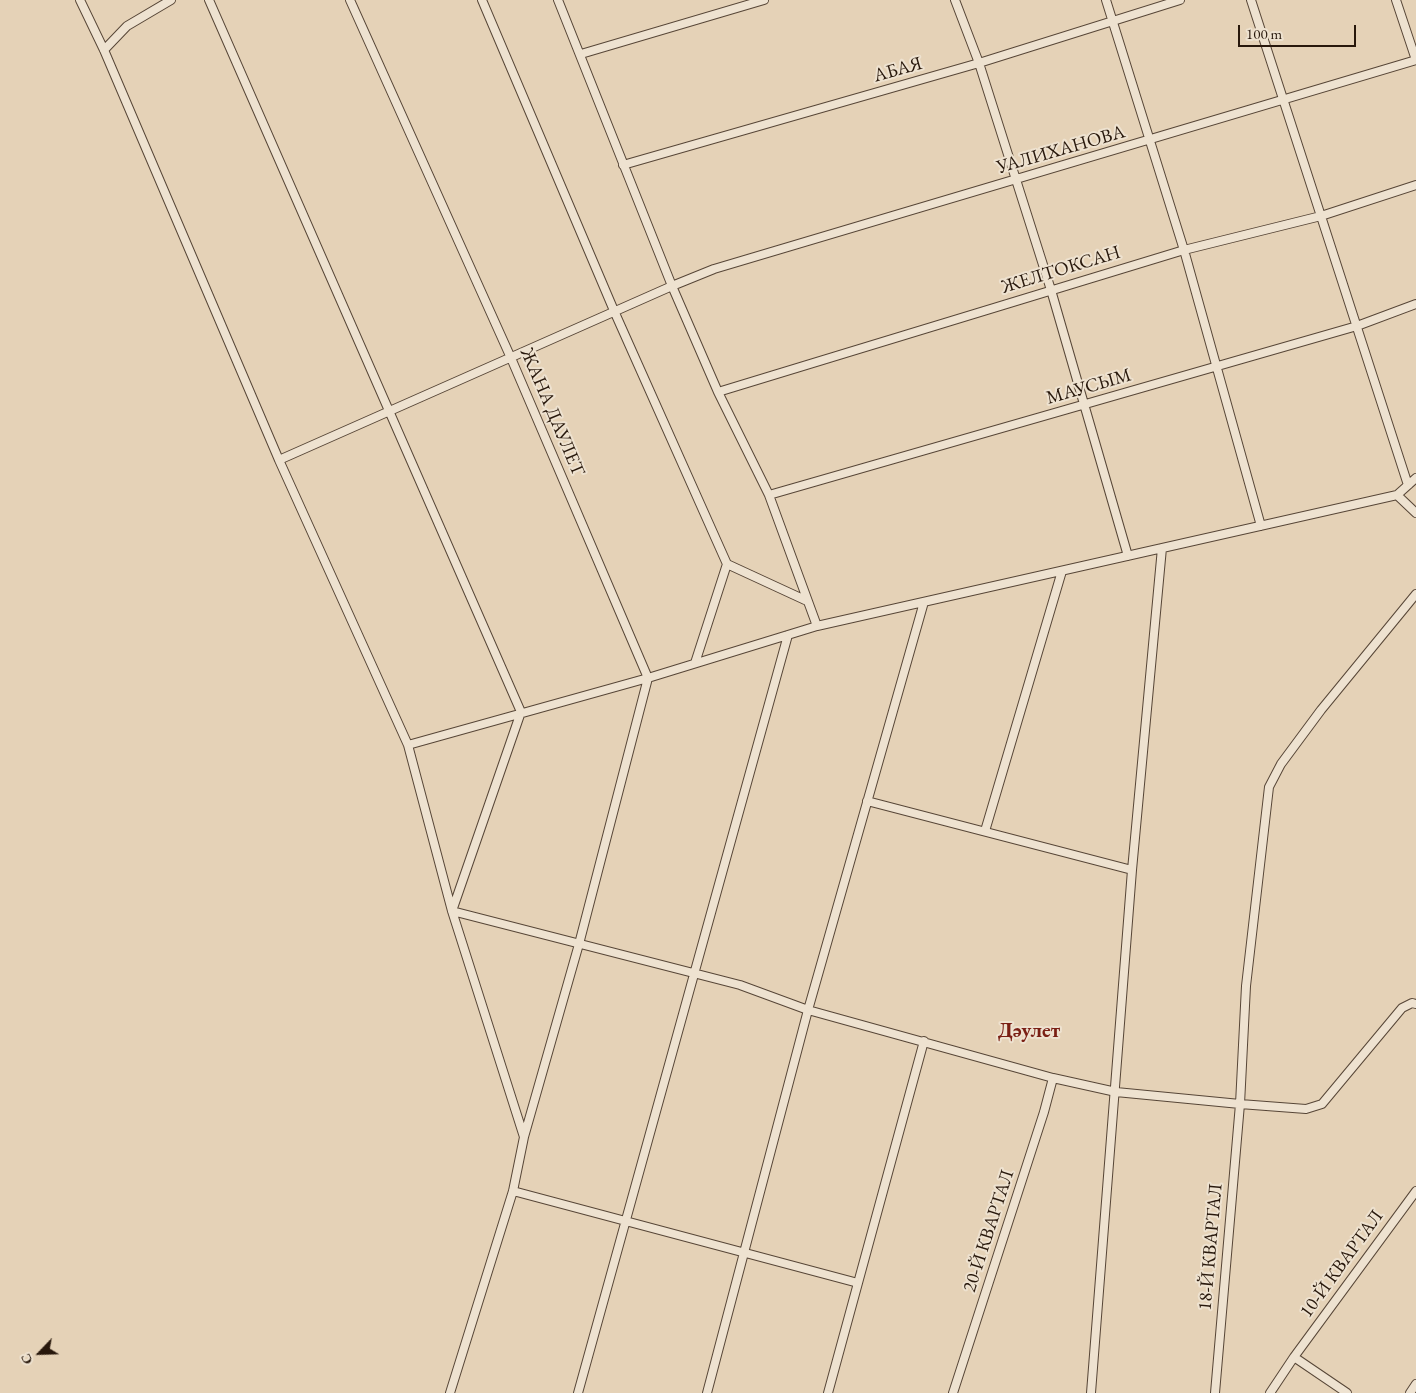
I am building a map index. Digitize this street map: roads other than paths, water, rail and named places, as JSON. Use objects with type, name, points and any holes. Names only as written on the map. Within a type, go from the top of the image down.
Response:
[{"type":"street","points":[[80,0],[104,50],[279,460],[408,745],[452,911],[524,1137]]},
{"type":"street","points":[[104,50],[127,26],[171,0]]},
{"type":"street","points":[[209,0],[521,712],[452,911]]},
{"type":"street","name":"ЖАНА ДАУЛЕТ","points":[[350,0],[511,358],[648,678]]},
{"type":"street","points":[[482,0],[615,313],[727,564],[805,600]]},
{"type":"street","points":[[558,0],[672,286],[718,392],[769,495],[805,600],[817,626]]},
{"type":"street","points":[[581,54],[764,0]]},
{"type":"street","points":[[955,0],[979,63],[1051,290],[1128,556]]},
{"type":"street","points":[[1106,0],[1184,250],[1261,526]]},
{"type":"street","name":"АБАЯ","points":[[623,165],[979,63],[1180,0]]},
{"type":"street","points":[[1251,0],[1408,485]]},
{"type":"street","points":[[1396,0],[1416,60]]},
{"type":"street","name":"УАЛИХАНОВА","points":[[279,460],[714,269],[1150,141],[1283,98],[1416,60]]},
{"type":"street","name":"ЖЕЛТОКСАН","points":[[718,392],[1184,250],[1321,216],[1416,186]]},
{"type":"street","name":"МАУСЫМ","points":[[769,495],[1357,326],[1416,304]]},
{"type":"street","points":[[408,745],[648,678],[817,626],[1397,495],[1416,478]]},
{"type":"street","points":[[1397,495],[1416,514]]},
{"type":"street","points":[[1092,1393],[1132,870],[1162,548]]},
{"type":"street","points":[[695,663],[727,564]]},
{"type":"street","points":[[985,831],[1062,571]]},
{"type":"street","name":"18-Й КВАРТАЛ","points":[[1214,1393],[1240,1104],[1246,986],[1269,787],[1282,764],[1321,710],[1416,594]]},
{"type":"street","points":[[707,1393],[808,1010],[924,602]]},
{"type":"street","points":[[578,1393],[693,972],[788,635]]},
{"type":"street","points":[[450,1393],[513,1191],[524,1137],[579,944],[648,678]]},
{"type":"street","points":[[867,801],[1132,870]]},
{"type":"street","points":[[452,911],[740,985],[808,1010],[1052,1078],[1116,1092],[1240,1104],[1306,1110],[1322,1104],[1402,1008],[1412,1003],[1416,1004]]},
{"type":"street","points":[[828,1393],[924,1041]]},
{"type":"street","name":"20-Й КВАРТАЛ","points":[[953,1393],[1044,1112],[1052,1078]]},
{"type":"street","points":[[513,1191],[858,1283]]},
{"type":"street","name":"10-Й КВАРТАЛ","points":[[1270,1393],[1294,1357],[1416,1191]]},
{"type":"street","points":[[1294,1357],[1347,1393]]},
{"type":"street","points":[[1410,1393],[1416,1384]]},
{"type":"district","name":"Дәулет","points":[[1029,1031]]}]
